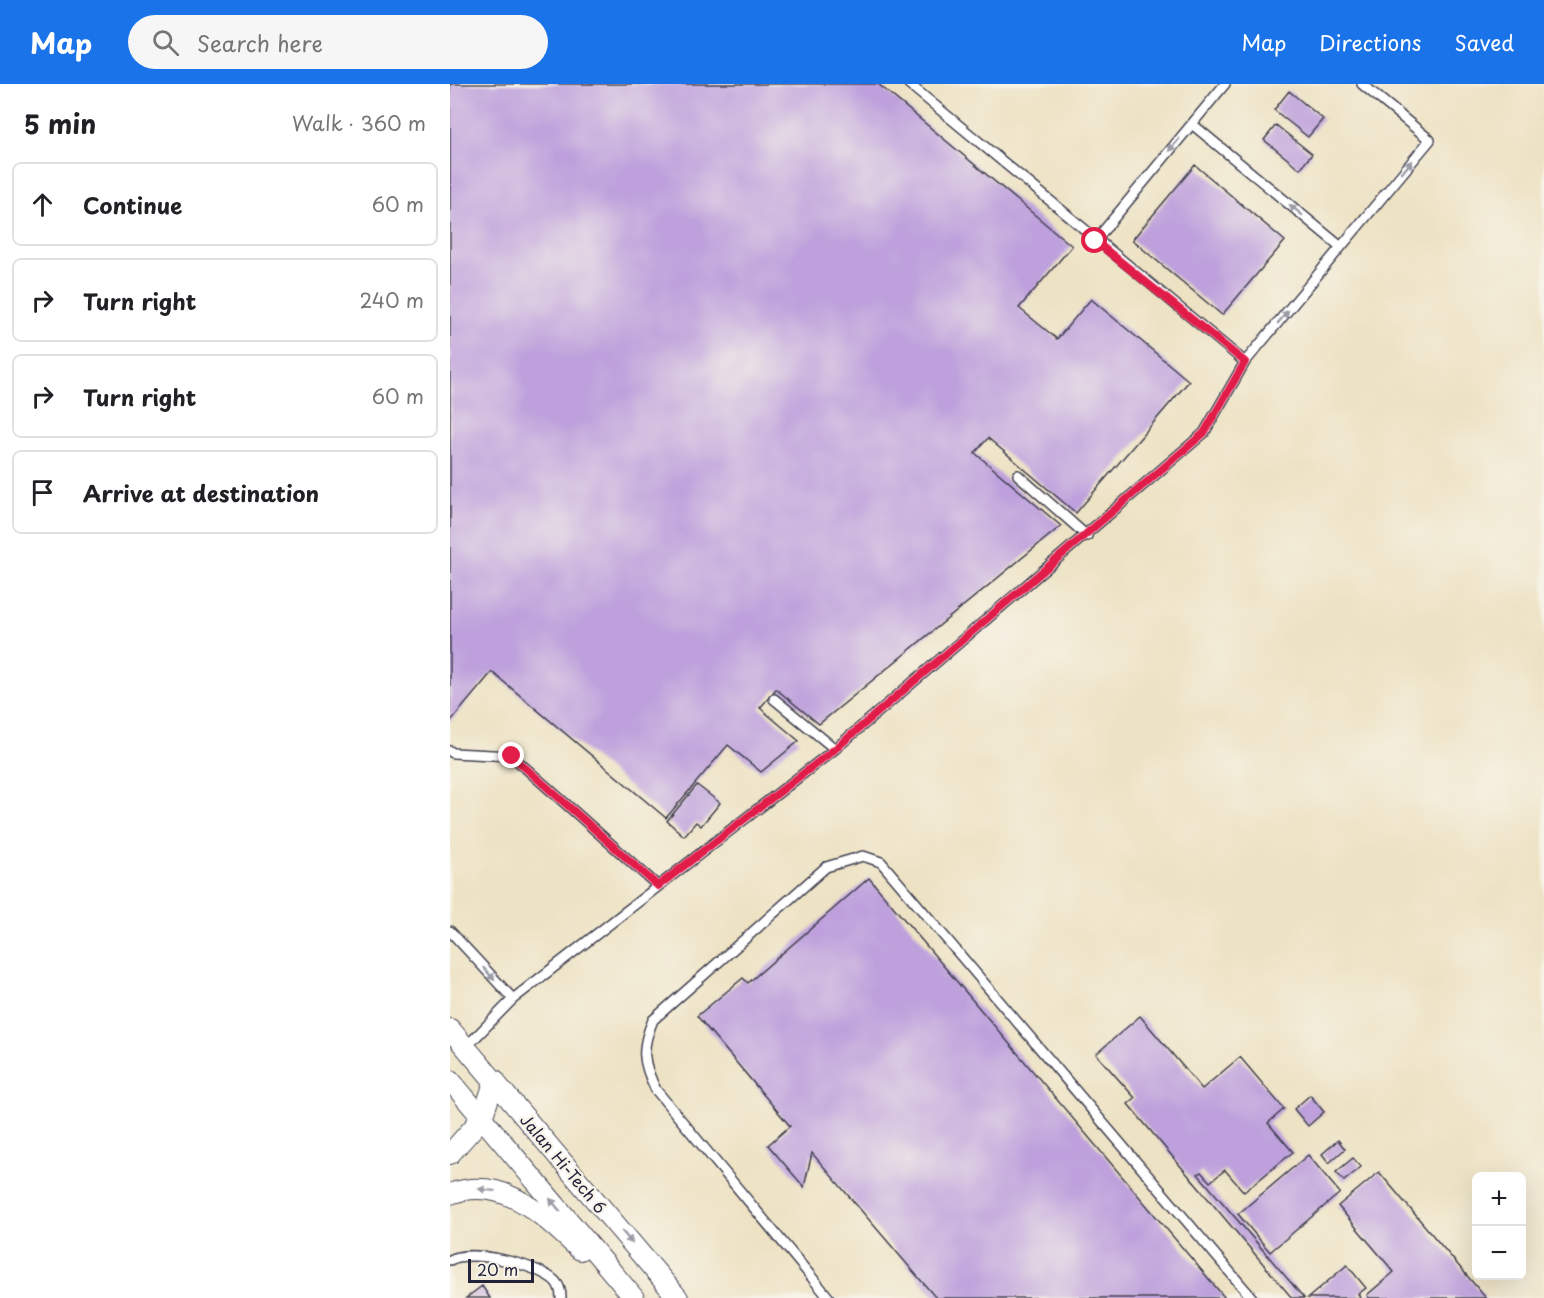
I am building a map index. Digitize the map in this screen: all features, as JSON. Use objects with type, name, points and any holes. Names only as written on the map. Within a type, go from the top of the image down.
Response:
[{"type":"street","name":"Jalan Hi-Tech 6","points":[[450,1029],[678,1298]]},
{"type":"street","points":[[450,1154],[482,1118],[495,1080],[452,1088]]},
{"type":"street","name":"Jalan Hi-Tech 6","points":[[452,1088],[482,1118],[633,1298]]},
{"type":"street","points":[[450,1194],[485,1188],[511,1195],[537,1211],[633,1298]]},
{"type":"lane","points":[[909,84],[1095,241],[1245,362]]},
{"type":"lane","points":[[1095,241],[1225,84]]},
{"type":"lane","points":[[466,1047],[513,999],[835,749],[1087,536],[1204,433],[1245,362],[1430,140],[1362,84]]},
{"type":"lane","points":[[1192,124],[1341,247]]},
{"type":"lane","points":[[1018,475],[1087,536]]},
{"type":"lane","points":[[774,699],[835,749]]},
{"type":"lane","points":[[450,751],[512,756],[658,886]]},
{"type":"lane","points":[[829,1298],[656,1090],[645,1068],[644,1041],[653,1020],[826,867],[863,856],[880,862],[1252,1298]]},
{"type":"lane","points":[[450,931],[513,999]]},
{"type":"lane","points":[[450,1260],[477,1254],[543,1272],[556,1282],[561,1298]]},
{"type":"building","points":[[450,84],[878,84],[1072,246],[1019,308],[1057,339],[1091,299],[1189,381],[1076,513],[988,438],[975,453],[1061,526],[819,724],[776,689],[760,708],[799,741],[761,772],[728,745],[666,818],[492,672],[450,722]]},
{"type":"building","points":[[1289,91],[1323,119],[1308,137],[1274,110]]},
{"type":"building","points":[[1276,125],[1312,154],[1300,169],[1264,140]]},
{"type":"building","points":[[1195,165],[1285,241],[1222,315],[1132,240]]},
{"type":"building","points":[[697,785],[720,803],[701,826],[696,822],[684,836],[667,821]]},
{"type":"building","points":[[869,878],[1225,1298],[936,1298],[812,1153],[804,1187],[768,1145],[790,1126],[697,1016],[743,978],[748,983]]},
{"type":"building","points":[[1140,1016],[1202,1089],[1240,1057],[1284,1109],[1268,1123],[1293,1152],[1244,1192],[1225,1170],[1210,1182],[1201,1172],[1198,1174],[1304,1298],[1292,1298],[1128,1104],[1135,1098],[1096,1054]]},
{"type":"building","points":[[1310,1095],[1324,1112],[1308,1126],[1294,1109]]},
{"type":"building","points":[[1338,1140],[1345,1149],[1329,1163],[1322,1154]]},
{"type":"building","points":[[1308,1155],[1340,1193],[1270,1252],[1238,1214]]},
{"type":"building","points":[[1353,1158],[1361,1167],[1344,1181],[1336,1172]]},
{"type":"building","points":[[1379,1172],[1486,1298],[1369,1298],[1367,1295],[1394,1272],[1338,1206]]},
{"type":"building","points":[[1347,1265],[1366,1288],[1358,1294],[1361,1298],[1308,1298]]},
{"type":"building","points":[[482,1286],[490,1298],[466,1298]]},
{"type":"route","points":[[512,756],[658,886],[835,749],[1087,536],[1204,433],[1245,362],[1095,241]]}]
